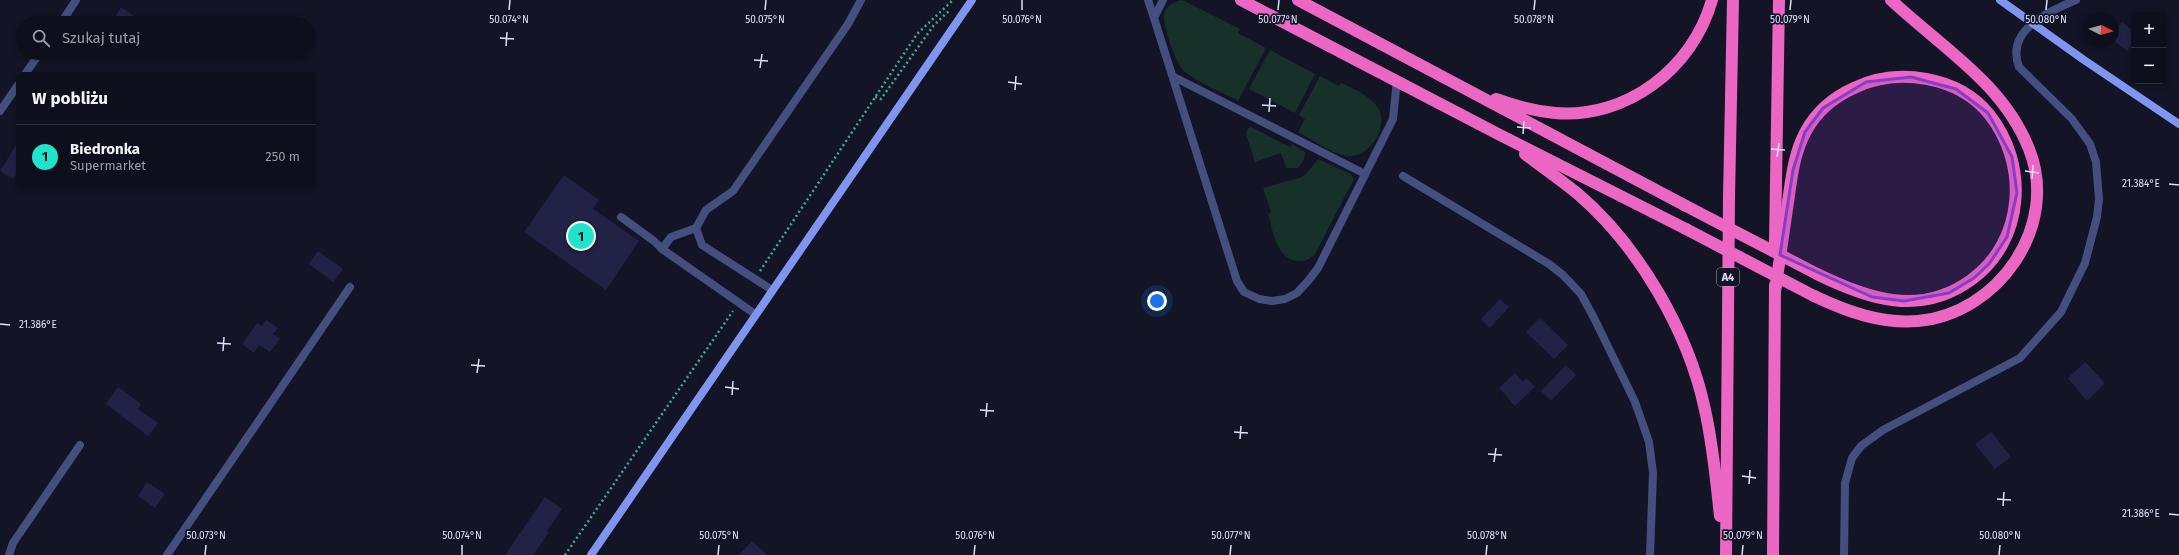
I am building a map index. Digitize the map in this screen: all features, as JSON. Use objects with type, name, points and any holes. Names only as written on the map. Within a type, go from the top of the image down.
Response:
[{"type":"highway","points":[[1241,0],[1397,80],[1500,136],[1686,229],[1814,296],[1853,312],[1887,321],[1920,321],[1950,314],[1979,299],[2006,276],[2023,249],[2033,219],[2036,199],[2034,167],[2025,138],[2009,109],[1982,79],[1891,0]]},
{"type":"highway","points":[[1298,0],[1686,206],[1816,274],[1872,297],[1904,301],[1933,298],[1949,293],[1974,278],[1988,264],[2007,237],[2015,210],[2017,194],[2016,173],[2006,142],[1988,113],[1979,104],[1956,89],[1943,84],[1911,77],[1895,76],[1866,82],[1836,98],[1823,108],[1805,132],[1792,170],[1775,292]]},
{"type":"highway","points":[[1456,84],[1507,103],[1539,111],[1571,113],[1609,106],[1626,100],[1653,86],[1676,65],[1696,39],[1705,22],[1712,0]]},
{"type":"highway","name":"A4","points":[[1725,555],[1733,0]]},
{"type":"highway","points":[[1772,555],[1779,0]]},
{"type":"highway","points":[[1500,136],[1578,194],[1598,213],[1640,264],[1673,321],[1697,378],[1705,410],[1713,453],[1725,555]]},
{"type":"street","points":[[66,16],[76,0]]},
{"type":"street","points":[[662,249],[671,237],[696,228],[706,210],[733,191],[848,24],[861,0]]},
{"type":"street","points":[[1148,0],[1238,280],[1244,292],[1259,299],[1272,301],[1284,299],[1297,293],[1318,268],[1393,119],[1397,80]]},
{"type":"street","points":[[1154,18],[1163,0]]},
{"type":"street","points":[[2000,0],[2179,124]]},
{"type":"street","points":[[1844,555],[1845,483],[1852,458],[1861,446],[1883,430],[2020,358],[2061,312],[2085,263],[2097,217],[2099,199],[2096,162],[2090,144],[2082,130],[2019,67],[2015,56],[2016,46],[2032,23],[2041,16],[2076,0]]},
{"type":"street","points":[[591,555],[755,314],[972,2]]},
{"type":"street","points":[[26,72],[35,60]]},
{"type":"street","points":[[1174,77],[1365,174]]},
{"type":"street","points":[[0,111],[16,87]]},
{"type":"street","points":[[1403,176],[1549,264],[1563,275],[1581,294],[1635,402],[1649,442],[1653,473],[1650,555]]},
{"type":"street","points":[[620,217],[654,241],[662,249],[755,314]]},
{"type":"street","points":[[696,228],[702,245],[772,290]]},
{"type":"street","points":[[167,555],[350,287]]},
{"type":"street","points":[[9,555],[13,543],[80,445]]},
{"type":"path","points":[[755,279],[917,34],[953,0]]},
{"type":"path","points":[[875,97],[881,99],[934,26],[951,10]]},
{"type":"path","points":[[566,555],[738,303]]},
{"type":"highlighted area","points":[[1911,77],[1956,89],[1988,113],[2012,157],[2017,193],[2007,237],[1989,264],[1974,278],[1949,293],[1904,301],[1872,297],[1780,255],[1793,170],[1799,147],[1805,132],[1823,108],[1866,82]]},
{"type":"green space","points":[[1182,0],[1240,29],[1238,33],[1266,48],[1238,101],[1196,80],[1184,71],[1177,61],[1167,35],[1164,14],[1168,6]]},
{"type":"green space","points":[[1270,50],[1315,74],[1295,113],[1249,89]]},
{"type":"green space","points":[[1320,76],[1339,86],[1341,83],[1361,93],[1371,99],[1378,108],[1381,116],[1379,132],[1370,147],[1363,152],[1356,155],[1342,155],[1329,150],[1298,132],[1305,119],[1299,115]]},
{"type":"green space","points":[[1251,127],[1290,147],[1292,144],[1305,152],[1304,160],[1298,168],[1286,168],[1281,153],[1255,162],[1246,134],[1248,128]]},
{"type":"green space","points":[[1318,159],[1351,174],[1354,179],[1315,254],[1305,261],[1298,261],[1291,259],[1280,250],[1274,236],[1268,214],[1271,212],[1263,188],[1302,177]]},
{"type":"building","points":[[121,7],[134,16],[116,16]]},
{"type":"building","points":[[2122,22],[2131,30],[2131,46],[2127,51],[2119,45],[2119,26]]},
{"type":"building","points":[[16,145],[16,174],[13,179],[0,171]]},
{"type":"building","points":[[564,175],[599,200],[593,209],[639,241],[606,290],[524,232]]},
{"type":"building","points":[[318,251],[343,269],[333,282],[309,264]]},
{"type":"building","points":[[1500,299],[1509,307],[1490,328],[1481,319]]},
{"type":"building","points":[[1540,318],[1568,345],[1554,359],[1526,332]]},
{"type":"building","points":[[266,320],[278,328],[273,334],[280,339],[270,352],[259,345],[254,353],[242,344],[257,323],[262,326]]},
{"type":"building","points":[[2085,362],[2105,383],[2087,401],[2068,378]]},
{"type":"building","points":[[1566,365],[1576,375],[1551,401],[1541,391]]},
{"type":"building","points":[[1515,373],[1523,382],[1527,378],[1535,387],[1515,406],[1499,388]]},
{"type":"building","points":[[118,387],[141,404],[138,409],[158,423],[148,436],[106,404]]},
{"type":"building","points":[[1991,432],[2011,457],[1995,469],[1975,444]]},
{"type":"building","points":[[147,482],[165,494],[155,508],[138,496]]},
{"type":"building","points":[[545,497],[562,509],[547,531],[549,532],[533,555],[505,555]]},
{"type":"building","points":[[752,541],[767,555],[739,555]]},
{"type":"place","name":"Biedronka","points":[[581,236]]}]
